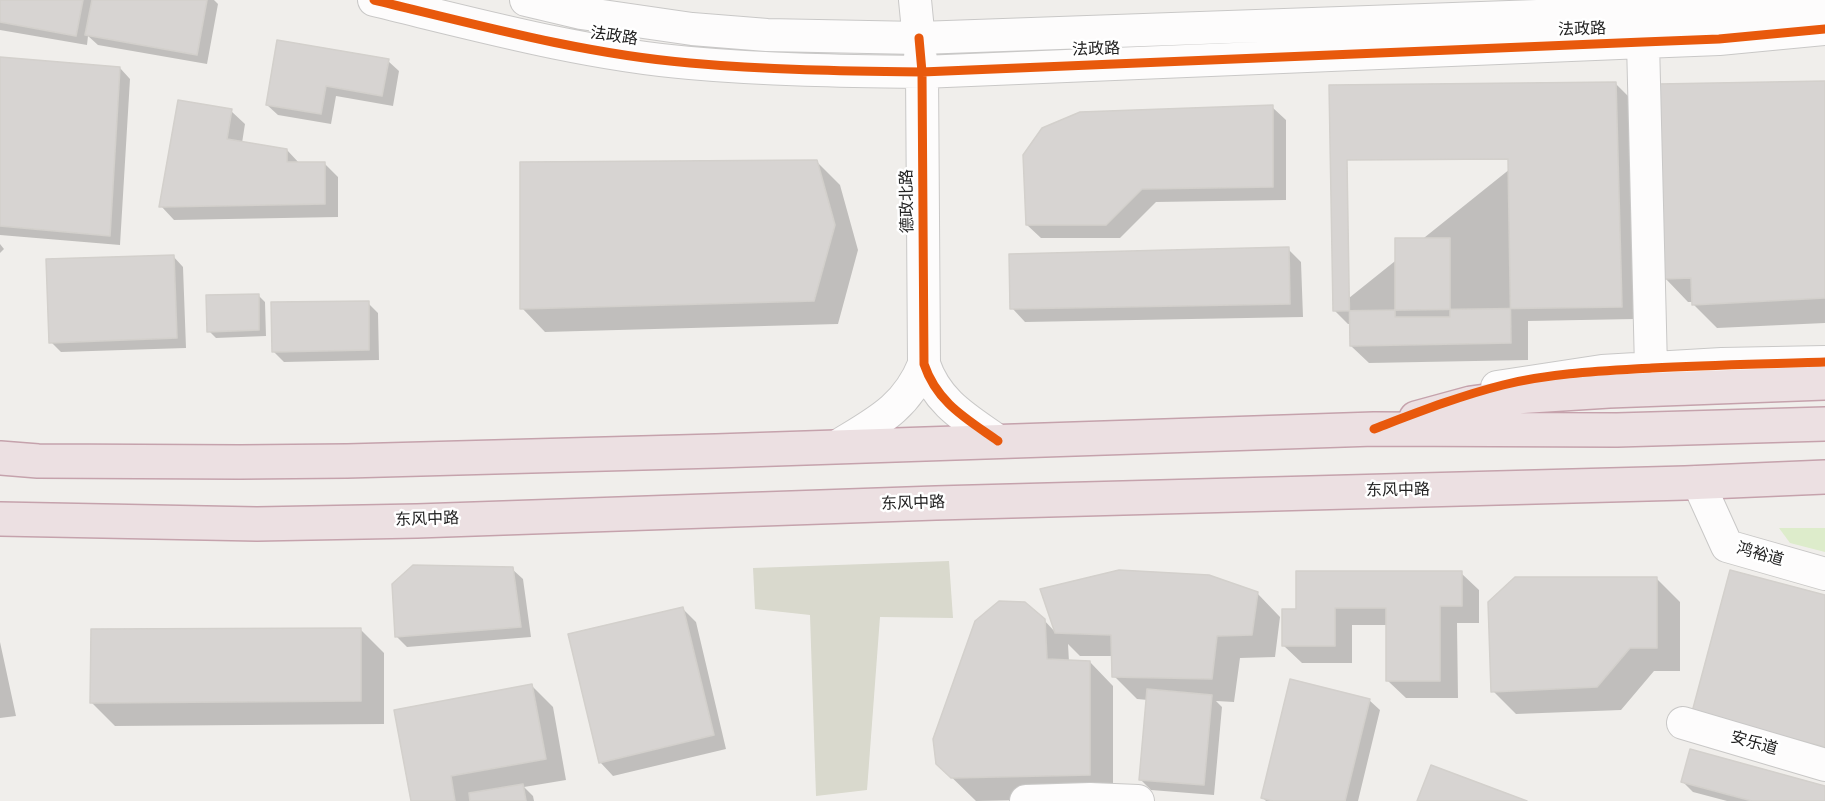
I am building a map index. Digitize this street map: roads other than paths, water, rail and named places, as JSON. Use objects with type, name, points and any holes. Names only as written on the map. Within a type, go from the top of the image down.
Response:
[{"type":"highway","points":[[1374,429],[1472,403],[1515,397],[1825,383]]},
{"type":"highway","points":[[0,458],[50,461],[311,461],[836,447],[1374,429],[1617,430],[1825,423]]},
{"type":"highway","name":"东风中路","points":[[0,519],[246,524],[417,521],[936,503],[1698,483],[1825,477]]},
{"type":"street","name":"法政路","points":[[374,0],[576,47],[689,63],[831,71],[922,72],[1643,42],[1730,38],[1825,29]]},
{"type":"street","name":"法政路","points":[[526,0],[581,13],[692,28],[767,35],[919,38],[1762,8],[1825,0]]},
{"type":"street","name":"德政北路","points":[[915,0],[922,72],[924,364]]},
{"type":"street","points":[[1643,42],[1651,368]]},
{"type":"street","points":[[1374,429],[1464,396],[1505,384],[1602,370],[1825,362]]},
{"type":"street","points":[[924,364],[936,392],[998,441]]},
{"type":"street","points":[[836,447],[884,417],[897,406],[910,393],[924,364]]},
{"type":"street","name":"鸿裕道","points":[[1698,483],[1726,546],[1825,574]]},
{"type":"street","name":"安乐道","points":[[1683,723],[1825,765]]},
{"type":"street","points":[[1026,801],[1090,799],[1138,801]]}]
